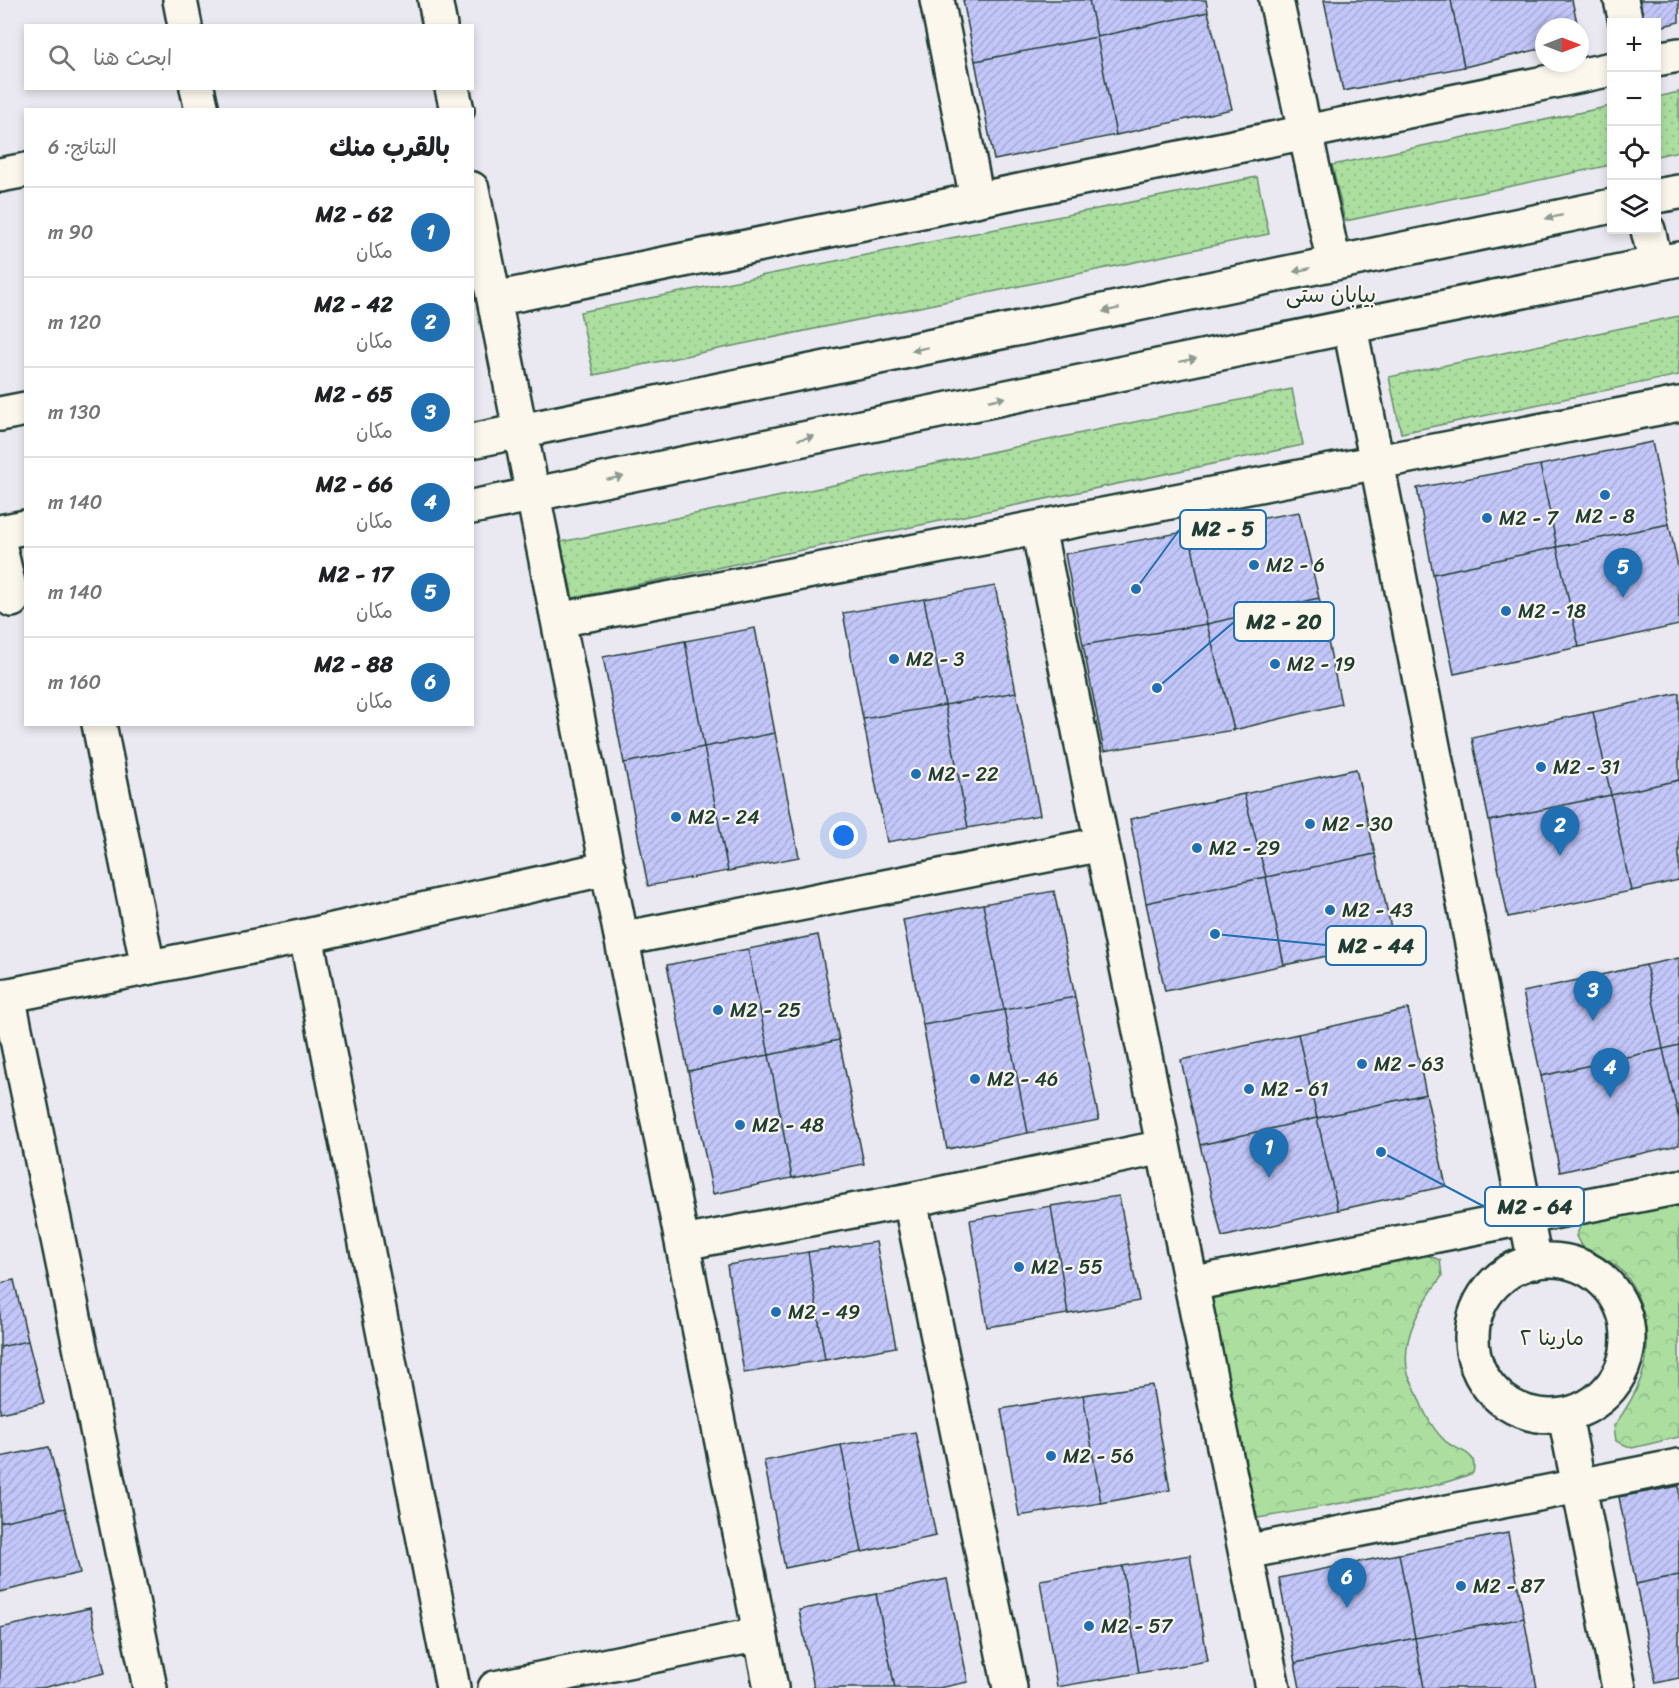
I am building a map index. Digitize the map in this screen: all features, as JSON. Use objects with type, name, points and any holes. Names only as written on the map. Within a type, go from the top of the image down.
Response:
[{"type":"street","points":[[180,0],[185,24]]},
{"type":"street","points":[[435,0],[440,24]]},
{"type":"street","points":[[937,0],[977,199]]},
{"type":"street","points":[[1276,0],[1334,263]]},
{"type":"street","points":[[1621,0],[1625,18]]},
{"type":"street","points":[[1661,58],[1679,55]]},
{"type":"street","points":[[494,299],[1607,70]]},
{"type":"street","points":[[197,90],[202,108]]},
{"type":"street","points":[[452,90],[457,108]]},
{"type":"street","points":[[0,175],[24,170]]},
{"type":"street","points":[[1661,195],[1679,192]]},
{"type":"street","points":[[474,199],[771,1688]]},
{"type":"street","points":[[474,441],[1607,207]]},
{"type":"street","points":[[474,507],[1667,261],[1650,234]]},
{"type":"street","points":[[1350,327],[1535,1262]]},
{"type":"street","points":[[558,620],[1679,404]]},
{"type":"street","points":[[0,414],[24,409]]},
{"type":"street","points":[[0,531],[24,527]]},
{"type":"street","points":[[1038,528],[1273,1688]]},
{"type":"street","points":[[0,548],[13,600]]},
{"type":"street","points":[[99,726],[147,967]]},
{"type":"street","points":[[622,939],[1102,844]]},
{"type":"street","points":[[150,1688],[4,996],[306,936],[608,868]]},
{"type":"street","points":[[306,936],[453,1688]]},
{"type":"street","points":[[683,1243],[910,1200],[1163,1147]]},
{"type":"street","points":[[1191,1284],[1679,1186]]},
{"type":"street","points":[[910,1200],[1010,1688]]},
{"type":"street","points":[[1542,1260],[1569,1262],[1593,1272],[1613,1290],[1625,1314],[1628,1341],[1623,1367],[1609,1390],[1589,1407],[1565,1416],[1540,1416],[1517,1409],[1503,1400],[1496,1395],[1481,1375],[1473,1351],[1473,1326],[1480,1302],[1495,1282],[1517,1267],[1535,1262],[1542,1260]]},
{"type":"street","points":[[1565,1416],[1619,1688]]},
{"type":"street","points":[[1246,1552],[1679,1466]]},
{"type":"street","points":[[495,1688],[760,1634]]},
{"type":"green space","points":[[1679,92],[1679,151],[1661,155],[1661,126],[1661,96]]},
{"type":"green space","points":[[1607,107],[1607,166],[1345,221],[1332,165]]},
{"type":"green space","points":[[1257,177],[1269,234],[594,375],[580,312]]},
{"type":"green space","points":[[1679,316],[1679,375],[1401,433],[1389,377]]},
{"type":"green space","points":[[1292,389],[1303,445],[573,598],[561,542]]},
{"type":"green space","points":[[1679,1202],[1679,1437],[1632,1448],[1616,1441],[1614,1426],[1633,1397],[1645,1365],[1647,1335],[1645,1320],[1635,1291],[1619,1268],[1584,1248],[1576,1236],[1581,1225],[1592,1221]]},
{"type":"green space","points":[[1424,1254],[1440,1260],[1442,1276],[1414,1322],[1407,1347],[1408,1374],[1430,1422],[1443,1439],[1470,1455],[1474,1465],[1473,1473],[1411,1490],[1230,1522],[1188,1303]]},
{"type":"building","points":[[963,0],[1089,0],[1097,37],[975,61]]},
{"type":"building","points":[[1089,0],[1206,0],[1208,12],[1097,37]]},
{"type":"building","points":[[1324,0],[1451,0],[1464,67],[1343,91]]},
{"type":"building","points":[[1451,0],[1572,0],[1576,18],[1535,18],[1535,50],[1464,67]]},
{"type":"building","points":[[1640,0],[1679,0],[1679,22],[1661,27],[1661,18],[1641,18]]},
{"type":"building","points":[[1208,12],[1232,109],[1116,135],[1097,37]]},
{"type":"building","points":[[1097,37],[1116,135],[994,160],[975,61]]},
{"type":"building","name":"M2 - 8","points":[[1652,442],[1669,524],[1557,547],[1540,465]]},
{"type":"building","name":"M2 - 7","points":[[1540,465],[1557,547],[1433,574],[1417,488]]},
{"type":"building","name":"M2 - 6","points":[[1299,512],[1319,598],[1207,624],[1189,531]]},
{"type":"building","points":[[1669,524],[1679,571],[1679,625],[1579,647],[1557,547]]},
{"type":"building","points":[[1189,531],[1207,624],[1083,645],[1065,554]]},
{"type":"building","name":"M2 - 18","points":[[1557,547],[1579,647],[1454,674],[1433,574]]},
{"type":"building","points":[[995,586],[1016,692],[945,705],[924,599]]},
{"type":"building","name":"M2 - 19","points":[[1319,598],[1341,704],[1234,730],[1207,624]]},
{"type":"building","name":"M2 - 3","points":[[924,599],[945,705],[863,719],[843,613]]},
{"type":"building","points":[[1207,624],[1234,730],[1104,751],[1083,645]]},
{"type":"building","points":[[755,628],[775,733],[704,747],[685,641]]},
{"type":"building","points":[[685,641],[704,747],[624,763],[603,657]]},
{"type":"building","points":[[1016,692],[1040,815],[968,828],[945,705]]},
{"type":"building","points":[[1679,693],[1679,780],[1611,795],[1593,712]]},
{"type":"building","name":"M2 - 22","points":[[945,705],[968,828],[887,842],[863,719]]},
{"type":"building","name":"M2 - 31","points":[[1593,712],[1611,795],[1489,821],[1472,738]]},
{"type":"building","points":[[775,733],[799,857],[728,871],[704,747]]},
{"type":"building","name":"M2 - 24","points":[[704,747],[728,871],[648,886],[624,763]]},
{"type":"building","name":"M2 - 30","points":[[1356,769],[1375,854],[1266,877],[1244,794]]},
{"type":"building","points":[[1679,780],[1679,880],[1631,891],[1611,795]]},
{"type":"building","name":"M2 - 29","points":[[1244,794],[1266,877],[1146,903],[1130,819]]},
{"type":"building","points":[[1611,795],[1631,891],[1508,917],[1489,821]]},
{"type":"building","name":"M2 - 43","points":[[1375,854],[1394,942],[1284,965],[1266,877]]},
{"type":"building","points":[[1266,877],[1284,965],[1165,991],[1146,903]]},
{"type":"building","points":[[1054,891],[1075,997],[1004,1010],[983,904]]},
{"type":"building","points":[[983,904],[1004,1010],[923,1025],[903,920]]},
{"type":"building","points":[[818,935],[839,1040],[769,1055],[748,949]]},
{"type":"building","name":"M2 - 25","points":[[748,949],[769,1055],[688,1071],[667,965]]},
{"type":"building","points":[[1679,958],[1679,1045],[1663,1049],[1646,965]]},
{"type":"building","points":[[1646,965],[1663,1049],[1541,1076],[1523,992]]},
{"type":"building","points":[[1075,997],[1099,1120],[1028,1133],[1004,1010]]},
{"type":"building","name":"M2 - 63","points":[[1408,1009],[1426,1094],[1317,1118],[1298,1034]]},
{"type":"building","name":"M2 - 46","points":[[1004,1010],[1028,1133],[947,1149],[923,1025]]},
{"type":"building","name":"M2 - 61","points":[[1298,1034],[1317,1118],[1200,1145],[1181,1060]]},
{"type":"building","points":[[839,1040],[864,1164],[792,1178],[769,1055]]},
{"type":"building","points":[[1679,1045],[1679,1119],[1663,1049]]},
{"type":"building","points":[[1663,1049],[1679,1119],[1679,1145],[1560,1172],[1541,1076]]},
{"type":"building","name":"M2 - 48","points":[[769,1055],[792,1178],[713,1194],[688,1071]]},
{"type":"building","points":[[1426,1094],[1446,1186],[1338,1210],[1317,1118]]},
{"type":"building","points":[[1317,1118],[1338,1210],[1222,1237],[1200,1145]]},
{"type":"building","points":[[1119,1196],[1139,1301],[1068,1314],[1051,1206]]},
{"type":"building","name":"M2 - 55","points":[[1051,1206],[1068,1314],[987,1327],[970,1220]]},
{"type":"building","points":[[876,1242],[896,1347],[825,1360],[808,1252]]},
{"type":"building","name":"M2 - 49","points":[[808,1252],[825,1360],[744,1373],[727,1265]]},
{"type":"building","points":[[14,1280],[28,1341],[0,1347],[0,1283]]},
{"type":"building","points":[[28,1341],[44,1403],[0,1413],[0,1347]]},
{"type":"building","points":[[1152,1385],[1170,1490],[1101,1503],[1083,1395]]},
{"type":"building","name":"M2 - 56","points":[[1083,1395],[1101,1503],[1019,1516],[1001,1409]]},
{"type":"building","points":[[915,1432],[936,1536],[862,1552],[841,1445]]},
{"type":"building","points":[[841,1445],[862,1552],[785,1568],[764,1461]]},
{"type":"building","points":[[49,1447],[65,1508],[0,1522],[0,1457]]},
{"type":"building","points":[[1679,1486],[1679,1575],[1636,1584],[1619,1497]]},
{"type":"building","points":[[65,1508],[80,1573],[0,1592],[0,1522]]},
{"type":"building","name":"M2 - 87","points":[[1508,1533],[1524,1618],[1415,1638],[1399,1554]]},
{"type":"building","points":[[1399,1554],[1415,1638],[1295,1663],[1279,1578]]},
{"type":"building","points":[[1190,1555],[1208,1661],[1139,1673],[1122,1566]]},
{"type":"building","name":"M2 - 57","points":[[1122,1566],[1139,1673],[1057,1687],[1040,1580]]},
{"type":"building","points":[[1679,1575],[1679,1678],[1656,1683],[1636,1584]]},
{"type":"building","points":[[947,1579],[968,1682],[939,1688],[895,1688],[876,1594]]},
{"type":"building","points":[[876,1594],[895,1688],[814,1688],[799,1610]]},
{"type":"building","points":[[90,1608],[105,1673],[42,1688],[0,1688],[0,1628]]},
{"type":"building","points":[[1524,1618],[1537,1688],[1424,1688],[1415,1638]]},
{"type":"building","points":[[1415,1638],[1424,1688],[1300,1688],[1295,1663]]},
{"type":"place","name":"M2 - 8","points":[[1605,495]]},
{"type":"place","name":"M2 - 7","points":[[1487,518]]},
{"type":"place","name":"M2 - 6","points":[[1254,565]]},
{"type":"place","name":"M2 - 5","points":[[1136,589]]},
{"type":"place","name":"M2 - 17","points":[[1623,598]]},
{"type":"place","name":"M2 - 18","points":[[1506,611]]},
{"type":"place","name":"M2 - 3","points":[[894,659]]},
{"type":"place","name":"M2 - 19","points":[[1275,664]]},
{"type":"place","name":"M2 - 20","points":[[1157,688]]},
{"type":"place","name":"M2 - 31","points":[[1541,767]]},
{"type":"place","name":"M2 - 22","points":[[916,774]]},
{"type":"place","name":"M2 - 24","points":[[676,817]]},
{"type":"place","name":"M2 - 30","points":[[1310,824]]},
{"type":"place","name":"M2 - 29","points":[[1197,848]]},
{"type":"place","name":"M2 - 42","points":[[1560,856]]},
{"type":"place","name":"M2 - 43","points":[[1330,910]]},
{"type":"place","name":"M2 - 44","points":[[1215,934]]},
{"type":"place","name":"M2 - 25","points":[[718,1010]]},
{"type":"place","name":"M2 - 65","points":[[1593,1021]]},
{"type":"place","name":"M2 - 63","points":[[1362,1064]]},
{"type":"place","name":"M2 - 46","points":[[975,1079]]},
{"type":"place","name":"M2 - 61","points":[[1249,1089]]},
{"type":"place","name":"M2 - 66","points":[[1610,1098]]},
{"type":"place","name":"M2 - 48","points":[[740,1125]]},
{"type":"place","name":"M2 - 64","points":[[1381,1152]]},
{"type":"place","name":"M2 - 62","points":[[1269,1178]]},
{"type":"place","name":"M2 - 55","points":[[1019,1267]]},
{"type":"place","name":"M2 - 49","points":[[776,1312]]},
{"type":"place","name":"M2 - 56","points":[[1051,1456]]},
{"type":"place","name":"M2 - 87","points":[[1461,1586]]},
{"type":"place","name":"M2 - 88","points":[[1347,1608]]},
{"type":"place","name":"M2 - 57","points":[[1089,1626]]},
{"type":"district","name":"بیابان ستی","points":[[1331,294]]},
{"type":"district","name":"مارینا ٢","points":[[1552,1338]]}]
